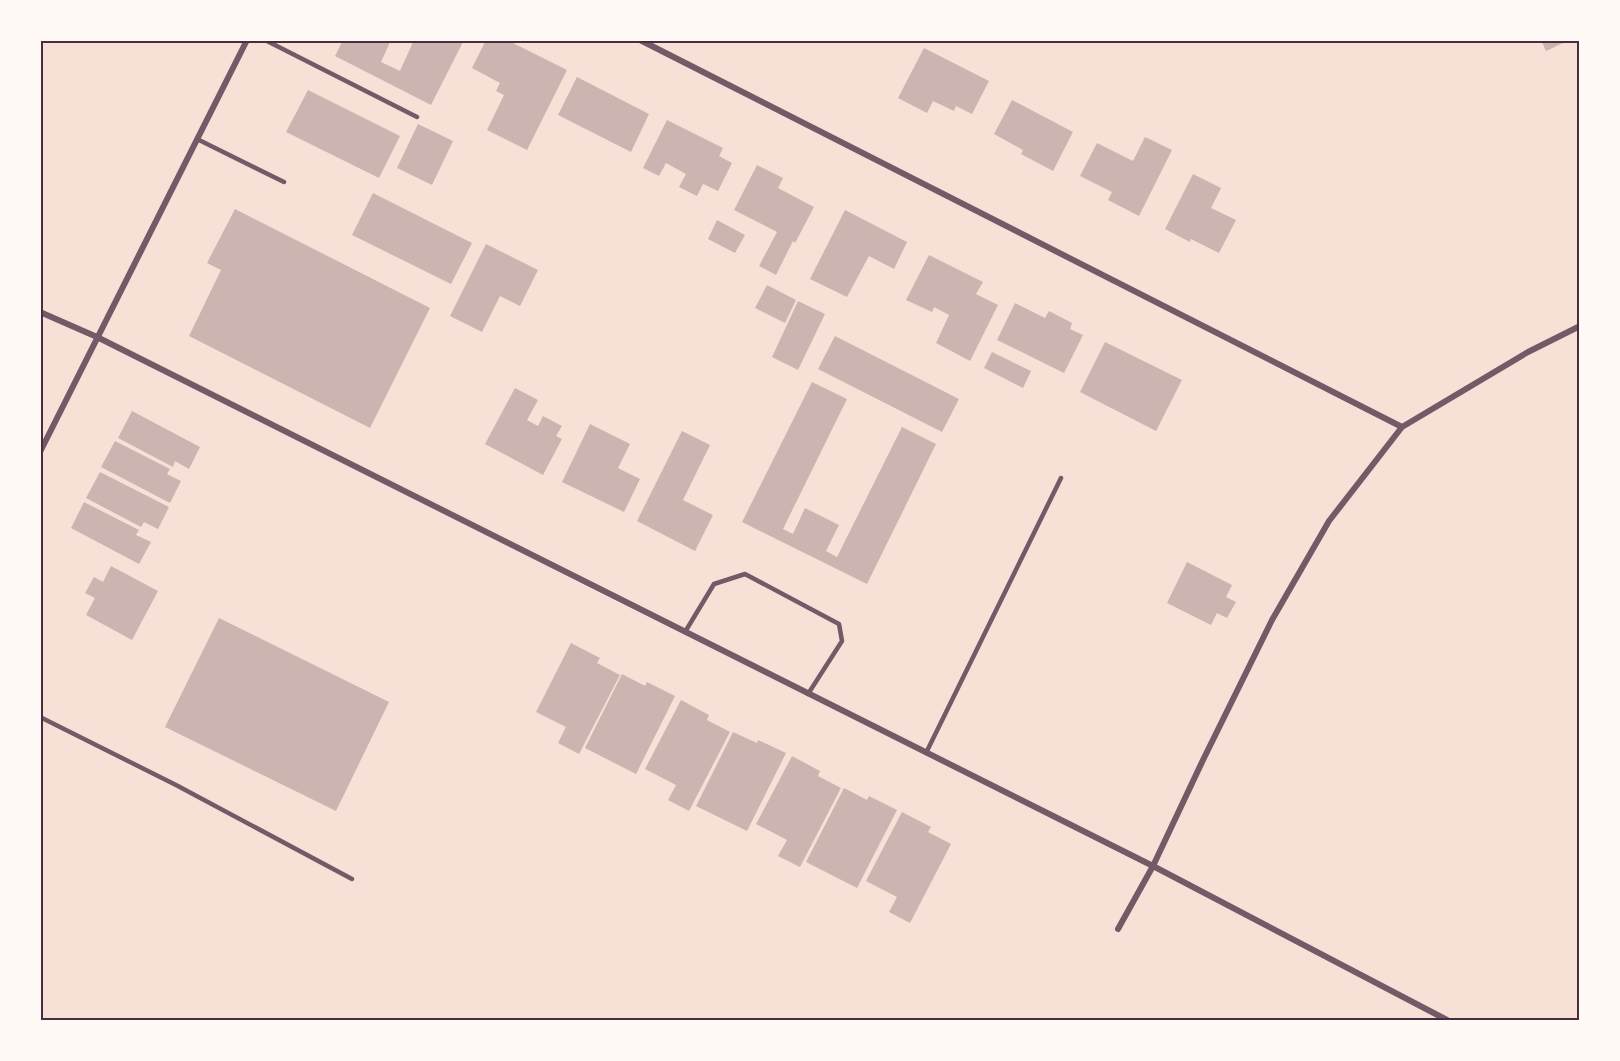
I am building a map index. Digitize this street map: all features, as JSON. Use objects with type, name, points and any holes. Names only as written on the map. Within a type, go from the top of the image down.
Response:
[{"type":"street","points":[[40,452],[247,40]]},
{"type":"street","points":[[640,40],[1402,427]]},
{"type":"street","points":[[40,312],[97,337],[1153,866],[1447,1020]]},
{"type":"street","points":[[1119,929],[1153,866],[1272,620],[1329,521],[1402,427],[1528,352],[1580,326]]},
{"type":"lane","points":[[265,40],[417,117]]},
{"type":"lane","points":[[197,139],[284,182]]},
{"type":"lane","points":[[926,753],[1061,478]]},
{"type":"lane","points":[[685,632],[714,584],[745,574],[839,624],[842,641],[808,694]]},
{"type":"lane","points":[[40,717],[176,785],[352,879]]},
{"type":"building","points":[[343,40],[391,40],[381,62],[400,71],[414,40],[464,40],[431,105],[335,56]]},
{"type":"building","points":[[486,40],[507,40],[567,70],[527,150],[487,130],[504,95],[496,91],[500,83],[472,68]]},
{"type":"building","points":[[1541,40],[1561,40],[1563,43],[1546,51]]},
{"type":"building","points":[[924,48],[989,81],[972,114],[956,106],[954,111],[933,101],[927,113],[898,98]]},
{"type":"building","points":[[577,77],[649,114],[631,152],[558,115]]},
{"type":"building","points":[[308,90],[400,136],[379,178],[286,132]]},
{"type":"building","points":[[1012,100],[1073,132],[1053,171],[1021,154],[1023,150],[994,134]]},
{"type":"building","points":[[667,120],[723,148],[719,156],[732,163],[718,191],[703,184],[697,196],[679,187],[686,174],[666,163],[659,176],[643,168]]},
{"type":"building","points":[[418,124],[453,141],[432,185],[397,168]]},
{"type":"building","points":[[1145,137],[1172,150],[1139,216],[1108,200],[1112,192],[1080,176],[1097,143],[1133,161]]},
{"type":"building","points":[[757,165],[783,178],[778,188],[814,207],[776,275],[759,266],[777,232],[734,210]]},
{"type":"building","points":[[1193,174],[1221,188],[1211,208],[1236,220],[1219,253],[1165,229]]},
{"type":"building","points":[[373,193],[472,243],[451,284],[352,235]]},
{"type":"building","points":[[235,209],[430,308],[370,428],[189,336],[221,270],[207,263]]},
{"type":"building","points":[[845,210],[907,242],[894,269],[869,256],[847,297],[810,279]]},
{"type":"building","points":[[717,220],[745,235],[735,253],[708,239]]},
{"type":"building","points":[[486,244],[538,270],[520,306],[500,296],[482,332],[450,316]]},
{"type":"building","points":[[929,255],[983,282],[976,294],[998,305],[970,361],[936,343],[949,315],[934,307],[932,312],[906,300]]},
{"type":"building","points":[[767,285],[796,300],[785,323],[755,308]]},
{"type":"building","points":[[798,301],[825,314],[798,370],[772,357]]},
{"type":"building","points":[[1015,303],[1045,318],[1049,311],[1072,323],[1070,329],[1083,335],[1064,373],[997,340]]},
{"type":"building","points":[[835,336],[959,399],[942,432],[818,369]]},
{"type":"building","points":[[1105,342],[1182,380],[1156,431],[1080,392]]},
{"type":"building","points":[[992,352],[1031,371],[1023,388],[984,368]]},
{"type":"building","points":[[812,382],[847,399],[783,529],[793,534],[805,508],[839,525],[826,551],[837,557],[902,427],[936,444],[867,584],[742,522]]},
{"type":"building","points":[[515,388],[538,400],[527,420],[538,426],[543,416],[562,426],[556,436],[562,439],[543,475],[485,444]]},
{"type":"building","points":[[132,411],[200,447],[189,469],[175,461],[173,467],[118,438]]},
{"type":"building","points":[[590,424],[630,444],[618,468],[640,479],[624,512],[562,482]]},
{"type":"building","points":[[682,431],[710,445],[683,500],[713,515],[695,551],[637,521]]},
{"type":"building","points":[[115,441],[170,469],[167,474],[181,481],[170,503],[101,467]]},
{"type":"building","points":[[100,472],[169,507],[158,529],[144,522],[141,527],[86,498]]},
{"type":"building","points":[[84,502],[139,530],[136,535],[151,542],[139,564],[71,528]]},
{"type":"building","points":[[1187,562],[1232,585],[1226,597],[1236,602],[1227,618],[1217,613],[1211,625],[1167,603]]},
{"type":"building","points":[[111,566],[158,591],[132,640],[86,615],[95,598],[85,593],[94,577],[103,582]]},
{"type":"building","points":[[219,618],[389,702],[336,811],[165,727]]},
{"type":"building","points":[[571,643],[600,658],[597,663],[620,675],[579,754],[558,743],[566,727],[536,712]]},
{"type":"building","points":[[622,674],[645,686],[647,682],[675,696],[636,774],[585,748]]},
{"type":"building","points":[[681,700],[709,715],[707,720],[730,732],[689,811],[668,800],[676,785],[645,769]]},
{"type":"building","points":[[733,732],[786,753],[747,831],[696,806]]},
{"type":"building","points":[[792,756],[820,771],[818,776],[841,788],[800,867],[778,856],[787,840],[756,824]]},
{"type":"building","points":[[844,788],[867,800],[869,796],[897,810],[857,888],[806,862]]},
{"type":"building","points":[[902,812],[931,827],[928,832],[951,844],[910,923],[889,912],[897,897],[866,881]]}]
